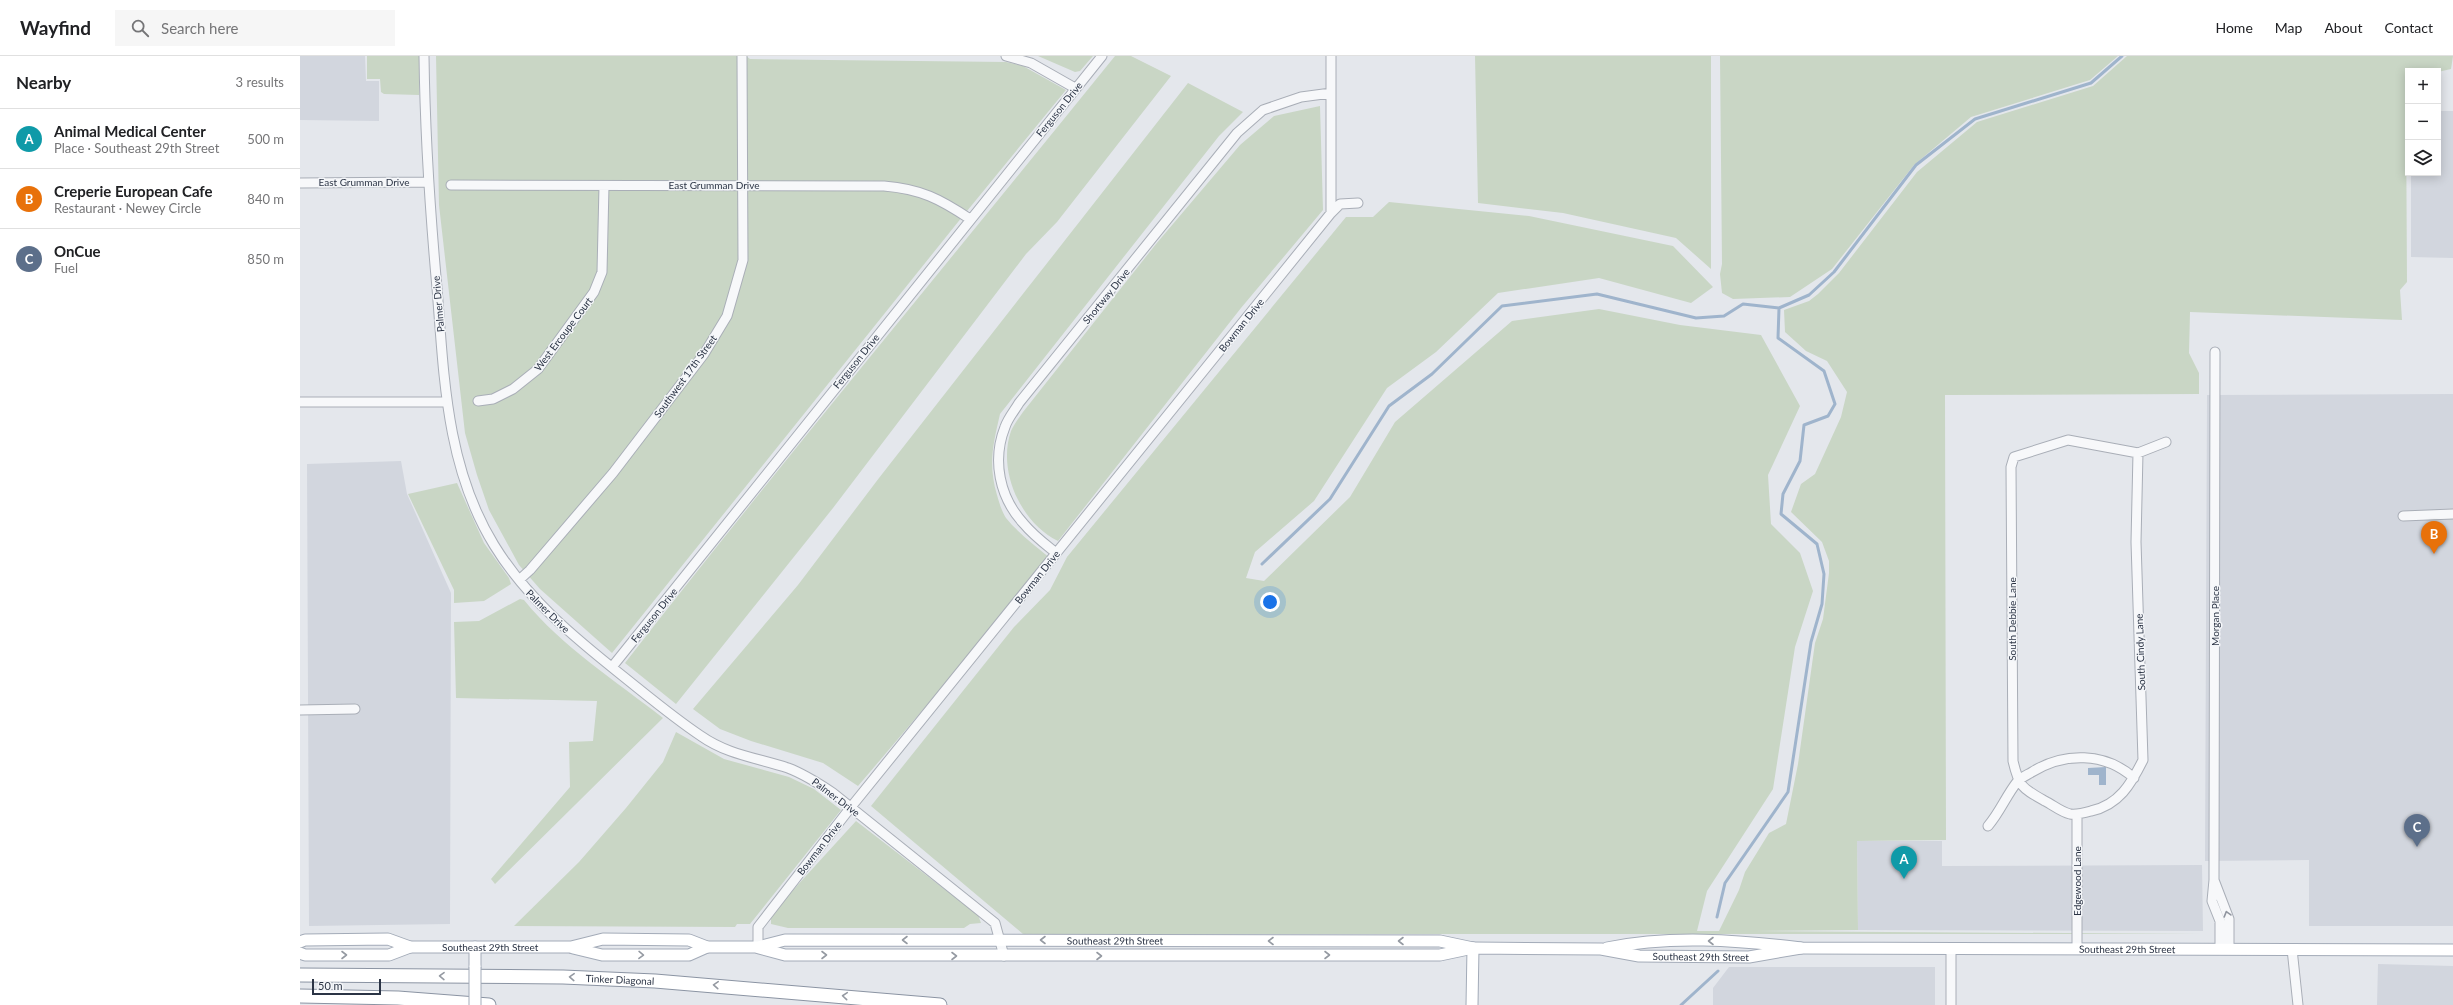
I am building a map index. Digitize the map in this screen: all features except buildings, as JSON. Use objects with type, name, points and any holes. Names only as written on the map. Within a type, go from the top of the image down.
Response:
[{"type":"highway","name":"Tinker Diagonal","points":[[300,975],[563,977],[655,981],[940,1005]]},
{"type":"highway","points":[[300,996],[398,998],[489,1005]]},
{"type":"main road","name":"Southeast 29th Street","points":[[300,942],[305,940],[388,939],[410,947],[571,947],[611,940],[690,940],[707,947],[758,947],[785,940],[1440,941],[1473,948],[1601,949],[1639,956],[1749,956],[1801,948]]},
{"type":"main road","name":"Southeast 29th Street","points":[[1601,949],[1639,941],[1750,941],[1801,948],[1951,949],[2077,947],[2453,950]]},
{"type":"main road","name":"Southeast 29th Street","points":[[300,952],[305,955],[389,955],[410,947]]},
{"type":"main road","points":[[475,1005],[476,947]]},
{"type":"main road","name":"Southeast 29th Street","points":[[571,947],[602,954],[689,955],[707,947]]},
{"type":"main road","name":"Southeast 29th Street","points":[[758,947],[785,955],[1004,956],[1440,955],[1473,948]]},
{"type":"main road","points":[[1472,1005],[1473,948]]},
{"type":"street","name":"Palmer Drive","points":[[424,56],[428,182],[447,402],[453,440],[464,481],[493,544],[519,580],[556,620],[612,667],[704,738],[730,752],[787,768],[810,778],[851,807],[995,923],[1004,956]]},
{"type":"street","name":"Southwest 17th Street","points":[[519,580],[530,570],[612,473],[704,354],[727,316],[743,260],[744,185],[742,56]]},
{"type":"street","points":[[1006,56],[1031,64],[1076,88]]},
{"type":"street","name":"Ferguson Drive","points":[[612,667],[1102,56]]},
{"type":"street","points":[[1331,56],[1331,213]]},
{"type":"street","name":"Shortway Drive","points":[[1056,553],[1024,524],[1007,502],[1000,478],[998,452],[1005,425],[1019,403],[1237,133],[1263,110],[1301,97],[1331,93]]},
{"type":"street","name":"East Grumman Drive","points":[[300,182],[428,182]]},
{"type":"street","name":"East Grumman Drive","points":[[451,185],[884,186],[908,188],[943,201],[970,219]]},
{"type":"street","name":"West Ercoupe Court","points":[[478,400],[493,398],[513,389],[538,369],[594,292],[602,272],[604,186]]},
{"type":"street","name":"Bowman Drive","points":[[758,947],[758,927],[851,807],[1331,213],[1340,204],[1358,203]]},
{"type":"street","name":"Morgan Place","points":[[2215,352],[2214,880],[2229,919],[2225,949]]},
{"type":"street","points":[[300,402],[447,402]]},
{"type":"street","name":"South Debbie Lane","points":[[2017,781],[2013,761],[2011,467],[2014,457],[2068,440],[2138,453]]},
{"type":"street","points":[[2138,453],[2166,442]]},
{"type":"street","name":"South Cindy Lane","points":[[2077,814],[2112,804],[2134,778],[2143,760],[2136,542],[2138,453]]},
{"type":"street","points":[[2403,516],[2453,514]]},
{"type":"street","points":[[300,710],[355,709]]},
{"type":"street","points":[[1988,826],[2000,814],[2017,781],[2051,761],[2061,758],[2101,759],[2112,762],[2123,768],[2134,778]]},
{"type":"street","points":[[2017,781],[2027,791],[2055,807],[2068,813],[2077,814]]},
{"type":"street","name":"Edgewood Lane","points":[[2077,814],[2077,947]]},
{"type":"street","points":[[1951,949],[1951,1005]]},
{"type":"street","points":[[2292,949],[2298,1005]]},
{"type":"shaded area","points":[[300,56],[365,56],[366,81],[379,81],[379,121],[300,120]]},
{"type":"shaded area","points":[[2441,111],[2453,111],[2453,258],[2411,257],[2411,176],[2441,176]]},
{"type":"shaded area","points":[[2453,394],[2453,926],[2309,926],[2309,860],[2205,861],[2207,395]]},
{"type":"shaded area","points":[[401,461],[407,494],[451,593],[450,924],[309,926],[307,464]]},
{"type":"shaded area","points":[[1857,841],[1942,841],[1942,866],[2202,865],[2203,931],[1858,930]]},
{"type":"shaded area","points":[[2378,964],[2453,966],[2453,1005],[2377,1005]]},
{"type":"shaded area","points":[[1729,967],[1935,967],[1935,1005],[1713,1005],[1713,988]]},
{"type":"green space","points":[[367,56],[419,56],[419,95],[384,94],[381,92],[380,79],[367,79]]},
{"type":"green space","points":[[436,56],[746,56],[750,59],[1006,62],[1023,66],[1066,90],[958,222],[612,653],[540,589],[519,565],[489,510],[477,475],[465,433],[439,205]]},
{"type":"green space","points":[[1038,56],[1093,56],[1080,71],[1075,72]]},
{"type":"green space","points":[[1115,56],[1131,56],[1171,76],[1057,222],[1026,254],[833,508],[676,704],[625,663],[807,434]]},
{"type":"green space","points":[[1475,56],[1711,56],[1711,269],[1676,238],[1563,213],[1478,203]]},
{"type":"green space","points":[[1720,56],[2118,56],[2090,80],[1971,117],[1914,165],[1832,269],[1790,297],[1733,299],[1722,293],[1720,274],[1722,264]]},
{"type":"green space","points":[[2127,56],[2453,56],[2451,69],[2441,71],[2441,68],[2405,68],[2407,282],[2400,290],[2402,320],[2190,312],[2189,353],[2199,373],[2199,394],[1945,395],[1946,840],[1857,841],[1858,930],[1754,931],[2202,934],[1023,934],[871,806],[1014,627],[1050,590],[1067,557],[1346,217],[1373,217],[1389,202],[1529,216],[1673,246],[1713,287],[1691,303],[1599,278],[1498,293],[1436,352],[1387,388],[1314,501],[1255,552],[1246,578],[1264,581],[1350,497],[1395,422],[1512,321],[1599,309],[1680,325],[1761,335],[1800,406],[1768,475],[1771,524],[1800,553],[1813,591],[1795,647],[1773,789],[1707,891],[1697,931],[1719,931],[1739,890],[1745,872],[1769,833],[1786,824],[1798,764],[1815,643],[1823,619],[1829,573],[1829,561],[1822,542],[1791,512],[1801,484],[1815,474],[1841,417],[1847,392],[1827,361],[1806,351],[1785,332],[1784,310],[1809,301],[1818,294],[1839,273],[1917,172],[1977,122],[2093,86]]},
{"type":"green space","points":[[1188,83],[1243,112],[1219,136],[1000,414],[992,454],[992,464],[994,484],[1003,513],[1022,535],[1051,559],[858,786],[823,763],[751,741],[720,729],[693,709],[798,585],[879,478]]},
{"type":"green space","points":[[1320,106],[1323,210],[1241,308],[1058,541],[1045,533],[1033,522],[1023,509],[1015,494],[1007,463],[1007,446],[1011,431],[1023,412],[1156,244],[1240,145],[1274,116]]},
{"type":"green space","points":[[457,483],[484,543],[509,578],[511,584],[484,601],[454,603],[454,590],[408,494]]},
{"type":"green space","points":[[520,599],[524,600],[555,633],[590,663],[663,718],[495,884],[491,879],[570,787],[569,742],[593,741],[597,701],[456,698],[454,622],[479,621]]},
{"type":"green space","points":[[676,732],[724,759],[789,777],[814,789],[841,810],[750,924],[737,924],[735,927],[514,926],[579,862],[626,808],[663,762]]},
{"type":"green space","points":[[856,821],[978,915],[981,923],[970,924],[964,928],[788,928],[771,924],[771,917],[774,911]]},
{"type":"water","points":[[2106,767],[2106,785],[2099,785],[2099,775],[2088,775],[2088,768]]},
{"type":"waterway","points":[[1262,564],[1330,499],[1389,406],[1432,374],[1502,306],[1597,294],[1696,318],[1724,316],[1743,304],[1779,308],[1809,295],[1834,272],[1916,165],[1975,119],[2091,83],[2122,56]]},
{"type":"waterway","points":[[1717,917],[1725,883],[1788,792],[1811,642],[1822,604],[1824,574],[1817,544],[1781,514],[1783,494],[1800,461],[1804,425],[1828,416],[1835,404],[1824,371],[1778,338],[1779,308]]},
{"type":"waterway","points":[[1681,1005],[1718,971]]},
{"type":"place","name":"Creperie European Cafe","points":[[2434,554]]},
{"type":"place","name":"OnCue","points":[[2417,847]]},
{"type":"place","name":"Animal Medical Center","points":[[1904,879]]}]
